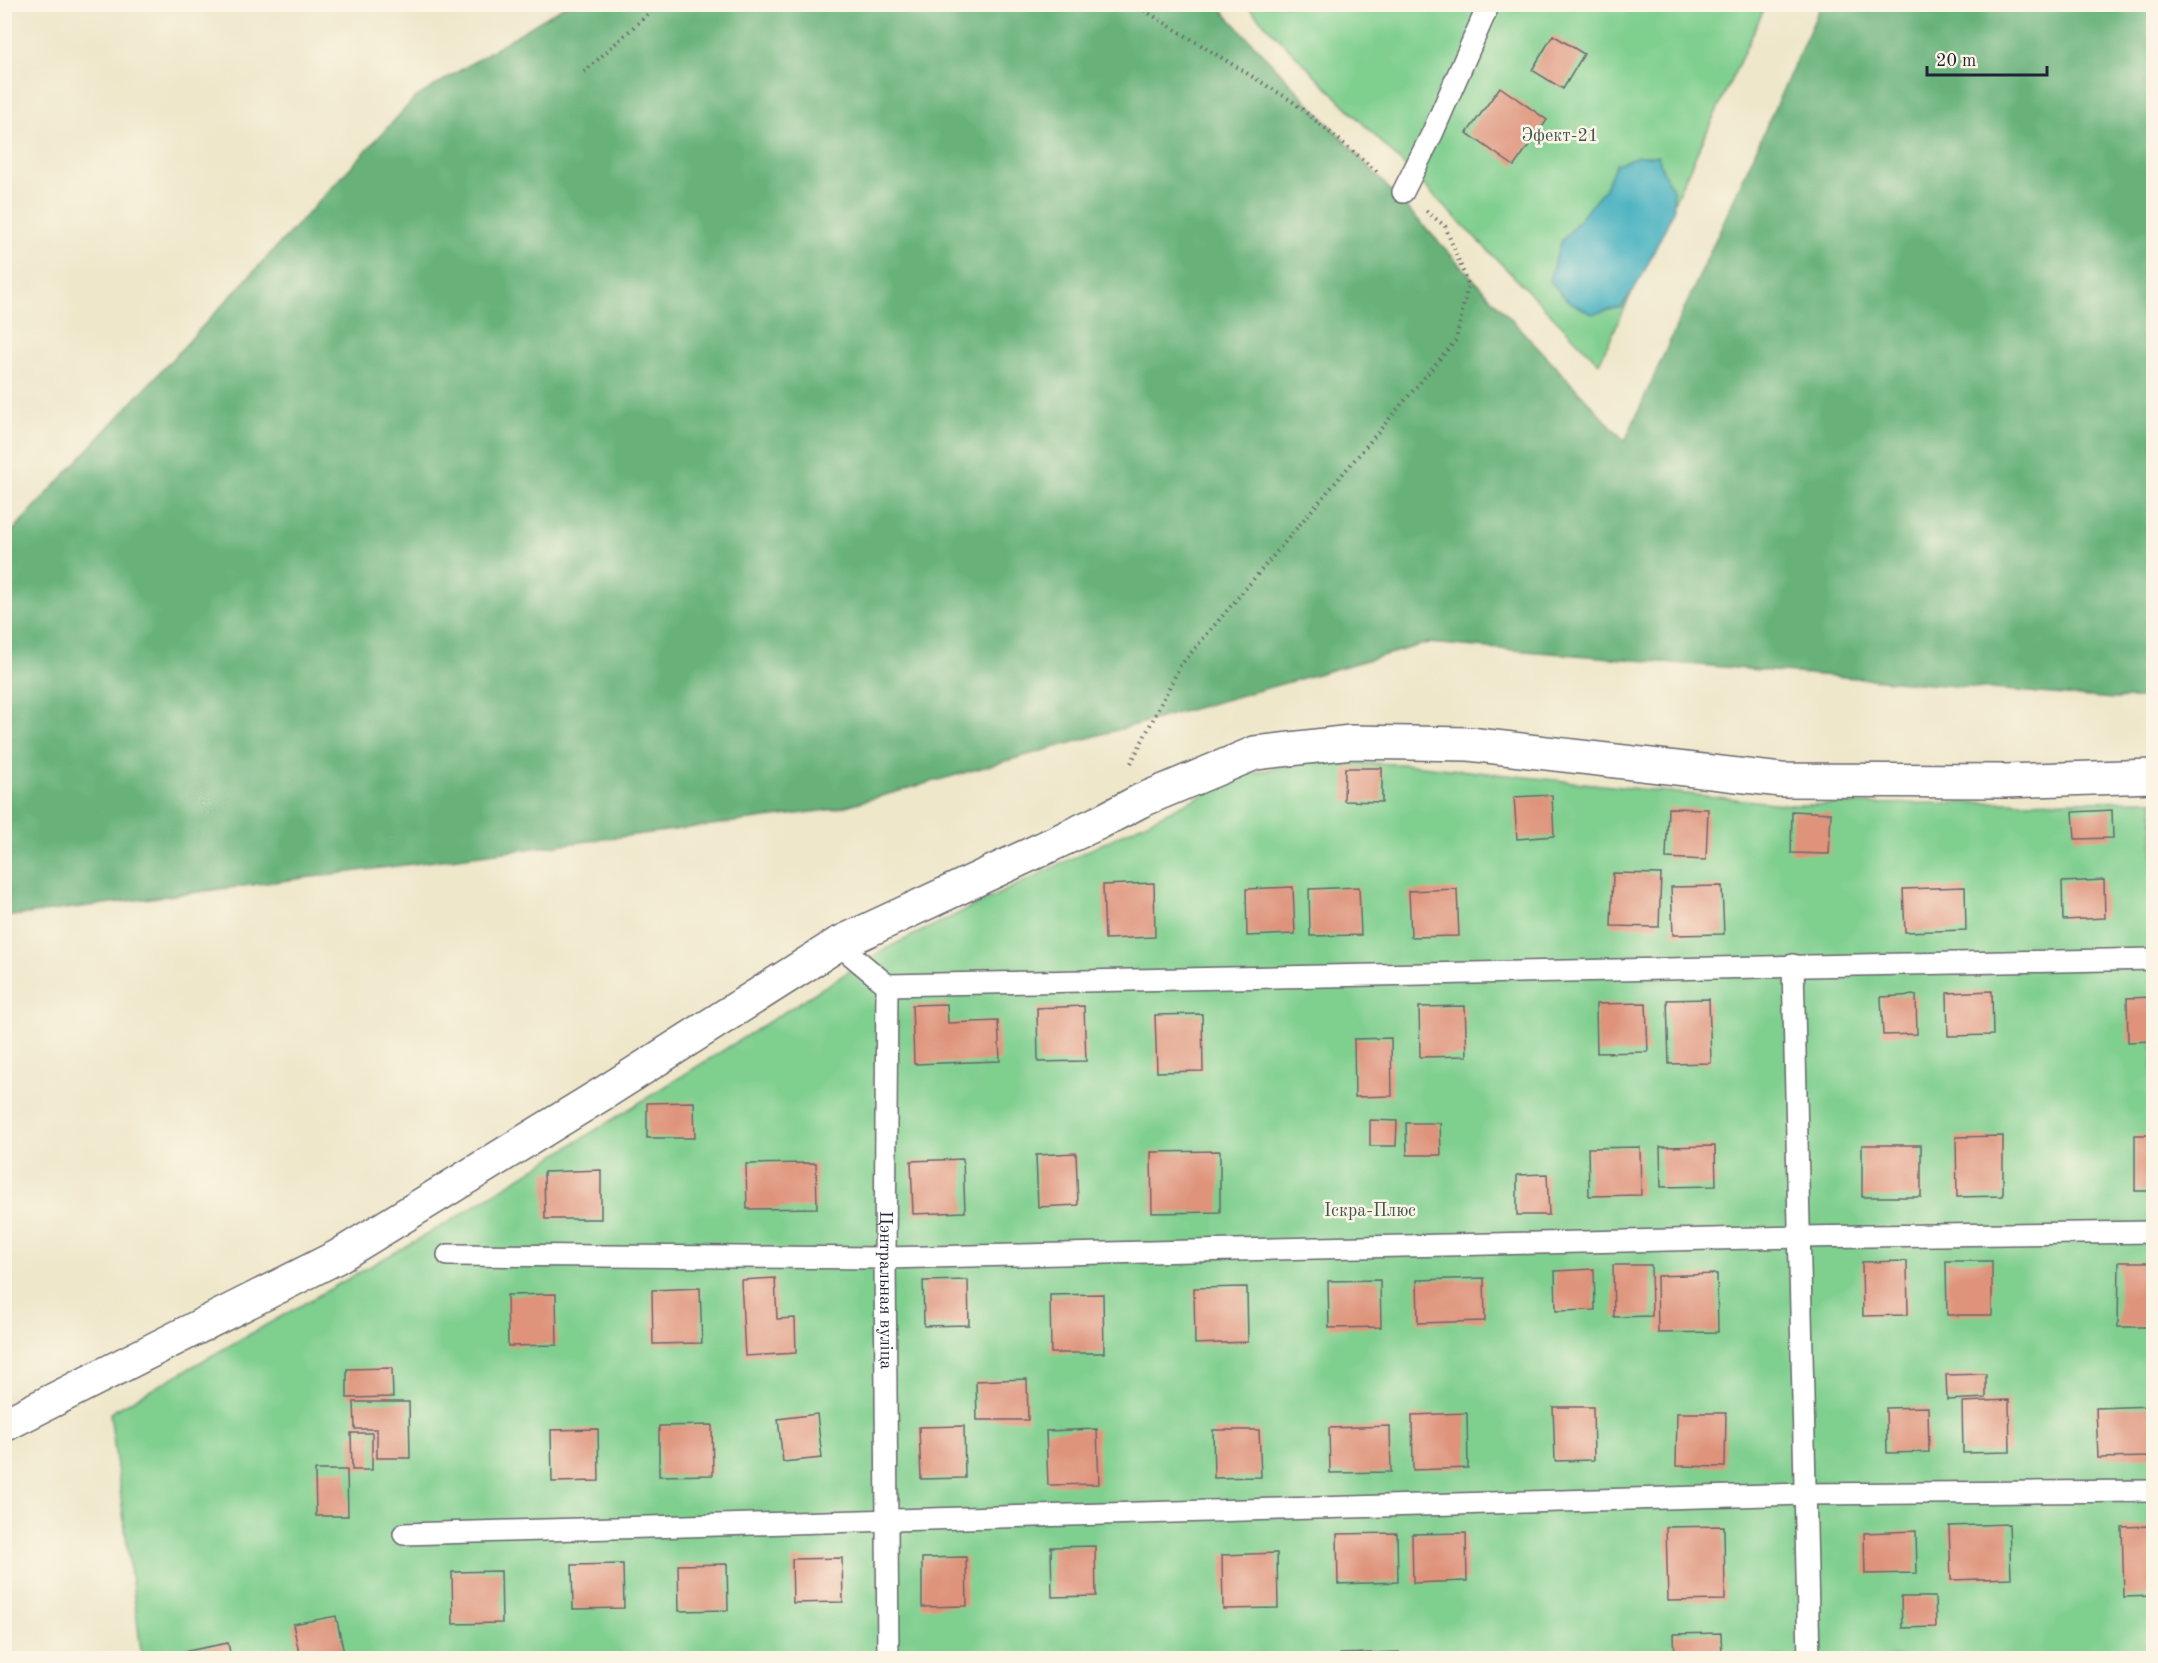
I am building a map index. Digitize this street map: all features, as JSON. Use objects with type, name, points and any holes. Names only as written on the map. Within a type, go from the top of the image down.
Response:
[{"type":"street","points":[[4,1425],[337,1257],[607,1091],[838,944],[1100,822],[1140,801],[1255,753],[1351,742],[1469,744],[1781,780],[2005,781],[2154,776]]},
{"type":"lane","points":[[1403,192],[1432,134],[1489,4]]},
{"type":"lane","points":[[838,944],[887,985],[2154,959]]},
{"type":"lane","points":[[1793,965],[1809,1659]]},
{"type":"lane","name":"Цэнтральная вуліца","points":[[887,985],[885,1258],[888,1659]]},
{"type":"lane","points":[[448,1255],[885,1258],[1799,1237],[2154,1232]]},
{"type":"lane","points":[[404,1534],[888,1522],[1804,1494],[2154,1491]]},
{"type":"path","points":[[584,72],[659,4]]},
{"type":"path","points":[[1127,770],[1180,666],[1456,340],[1467,285],[1445,226],[1292,101],[1134,4]]},
{"type":"green space","points":[[566,5],[1217,5],[1625,441],[1821,5],[2153,5],[2153,697],[2114,699],[1428,643],[835,809],[5,917],[4,540],[415,98]]},
{"type":"green space","name":"Эфект-21","points":[[1246,5],[1766,5],[1599,363]]},
{"type":"green space","name":"Іскра-Плюс","points":[[1302,762],[1402,764],[1792,805],[2153,800],[2153,1658],[142,1658],[110,1413],[447,1223],[885,949],[1244,775]]},
{"type":"water","points":[[1638,156],[1658,156],[1664,174],[1673,189],[1674,210],[1642,276],[1622,307],[1592,314],[1568,301],[1549,280],[1561,242],[1604,190],[1616,164]]},
{"type":"building","points":[[1553,35],[1584,54],[1563,89],[1532,70]]},
{"type":"building","points":[[1500,87],[1547,120],[1514,166],[1467,133]]},
{"type":"building","points":[[1345,768],[1382,768],[1382,802],[1344,801]]},
{"type":"building","points":[[1552,795],[1554,836],[1517,839],[1514,797]]},
{"type":"building","points":[[1668,808],[1708,809],[1706,860],[1666,858]]},
{"type":"building","points":[[2112,810],[2113,838],[2075,839],[2073,812]]},
{"type":"building","points":[[1792,811],[1831,813],[1829,854],[1791,853]]},
{"type":"building","points":[[1613,873],[1661,874],[1659,927],[1611,926]]},
{"type":"building","points":[[2104,880],[2105,918],[2063,920],[2062,882]]},
{"type":"building","points":[[1154,883],[1155,937],[1105,939],[1103,885]]},
{"type":"building","points":[[1722,886],[1724,934],[1673,935],[1671,887]]},
{"type":"building","points":[[1293,887],[1295,934],[1247,936],[1246,889]]},
{"type":"building","points":[[1359,887],[1361,935],[1310,936],[1309,889]]},
{"type":"building","points":[[1965,887],[1966,930],[1905,932],[1903,889]]},
{"type":"building","points":[[1457,889],[1459,936],[1411,937],[1409,891]]},
{"type":"building","points":[[1992,991],[1993,1035],[1948,1036],[1947,993]]},
{"type":"building","points":[[1916,995],[1917,1034],[1883,1035],[1881,997]]},
{"type":"building","points":[[2154,997],[2154,1041],[2128,1042],[2127,998]]},
{"type":"building","points":[[1709,999],[1711,1063],[1669,1064],[1667,1000]]},
{"type":"building","points":[[1646,1003],[1648,1052],[1597,1053],[1596,1004]]},
{"type":"building","points":[[947,1004],[948,1023],[998,1021],[1000,1061],[914,1064],[912,1005]]},
{"type":"building","points":[[1084,1006],[1086,1061],[1038,1062],[1037,1008]]},
{"type":"building","points":[[1465,1006],[1467,1056],[1420,1057],[1419,1007]]},
{"type":"building","points":[[1202,1014],[1203,1071],[1157,1072],[1155,1015]]},
{"type":"building","points":[[1391,1038],[1392,1096],[1355,1097],[1354,1039]]},
{"type":"building","points":[[694,1102],[695,1138],[647,1138],[647,1103]]},
{"type":"building","points":[[1370,1120],[1397,1121],[1396,1146],[1370,1146]]},
{"type":"building","points":[[1406,1123],[1440,1123],[1441,1155],[1407,1155]]},
{"type":"building","points":[[2135,1135],[2154,1135],[2154,1191],[2135,1191]]},
{"type":"building","points":[[2003,1136],[2003,1196],[1957,1197],[1956,1137]]},
{"type":"building","points":[[1862,1145],[1921,1145],[1921,1197],[1862,1197]]},
{"type":"building","points":[[1715,1146],[1716,1186],[1661,1187],[1660,1147]]},
{"type":"building","points":[[1640,1147],[1641,1195],[1589,1196],[1588,1148]]},
{"type":"building","points":[[1220,1151],[1220,1212],[1152,1213],[1151,1152]]},
{"type":"building","points":[[1076,1153],[1078,1205],[1038,1207],[1036,1155]]},
{"type":"building","points":[[963,1159],[965,1212],[913,1214],[911,1161]]},
{"type":"building","points":[[816,1163],[817,1208],[747,1209],[746,1164]]},
{"type":"building","points":[[601,1170],[601,1219],[545,1219],[544,1172]]},
{"type":"building","points":[[1547,1174],[1549,1215],[1517,1215],[1517,1175]]},
{"type":"building","points":[[1907,1261],[1908,1315],[1863,1316],[1862,1262]]},
{"type":"building","points":[[1946,1261],[1992,1261],[1992,1315],[1947,1315]]},
{"type":"building","points":[[2119,1262],[2154,1262],[2154,1327],[2118,1327]]},
{"type":"building","points":[[1613,1265],[1651,1265],[1652,1316],[1614,1317]]},
{"type":"building","points":[[1594,1269],[1595,1310],[1556,1311],[1555,1271]]},
{"type":"building","points":[[1717,1274],[1718,1332],[1658,1333],[1657,1276]]},
{"type":"building","points":[[775,1278],[777,1319],[795,1318],[796,1353],[745,1356],[741,1280]]},
{"type":"building","points":[[1484,1278],[1485,1321],[1418,1323],[1417,1280]]},
{"type":"building","points":[[968,1280],[969,1325],[924,1326],[923,1281]]},
{"type":"building","points":[[1380,1280],[1381,1327],[1329,1328],[1328,1281]]},
{"type":"building","points":[[1247,1287],[1248,1342],[1195,1344],[1194,1288]]},
{"type":"building","points":[[700,1288],[702,1343],[653,1344],[652,1290]]},
{"type":"building","points":[[556,1294],[557,1345],[508,1346],[507,1295]]},
{"type":"building","points":[[1103,1294],[1104,1353],[1051,1353],[1050,1295]]},
{"type":"building","points":[[392,1368],[393,1397],[347,1398],[347,1369]]},
{"type":"building","points":[[1986,1374],[1986,1398],[1947,1400],[1946,1375]]},
{"type":"building","points":[[1027,1379],[1028,1420],[977,1420],[976,1381]]},
{"type":"building","points":[[2009,1400],[2010,1452],[1963,1453],[1962,1402]]},
{"type":"building","points":[[354,1402],[409,1402],[410,1458],[377,1458],[377,1429],[355,1429]]},
{"type":"building","points":[[2152,1406],[2154,1457],[2098,1458],[2096,1408]]},
{"type":"building","points":[[1553,1407],[1593,1407],[1594,1460],[1555,1461]]},
{"type":"building","points":[[1928,1407],[1929,1452],[1887,1453],[1886,1408]]},
{"type":"building","points":[[1467,1413],[1468,1468],[1413,1470],[1412,1415]]},
{"type":"building","points":[[1677,1413],[1726,1413],[1725,1467],[1676,1466]]},
{"type":"building","points":[[817,1414],[822,1458],[783,1462],[778,1419]]},
{"type":"building","points":[[712,1425],[713,1475],[659,1476],[659,1426]]},
{"type":"building","points":[[964,1426],[965,1478],[921,1479],[919,1427]]},
{"type":"building","points":[[1390,1426],[1391,1472],[1330,1473],[1329,1428]]},
{"type":"building","points":[[598,1429],[599,1481],[552,1482],[551,1430]]},
{"type":"building","points":[[1097,1429],[1099,1484],[1048,1485],[1046,1431]]},
{"type":"building","points":[[1213,1430],[1259,1430],[1261,1477],[1214,1478]]},
{"type":"building","points":[[351,1433],[372,1433],[372,1470],[352,1470]]},
{"type":"building","points":[[315,1470],[347,1470],[348,1516],[316,1516]]},
{"type":"building","points":[[2009,1524],[2011,1578],[1951,1580],[1949,1526]]},
{"type":"building","points":[[1724,1526],[1725,1600],[1668,1601],[1666,1527]]},
{"type":"building","points":[[2154,1526],[2154,1596],[2124,1597],[2122,1527]]},
{"type":"building","points":[[1916,1531],[1917,1573],[1865,1574],[1864,1533]]},
{"type":"building","points":[[1397,1533],[1398,1582],[1338,1584],[1337,1534]]},
{"type":"building","points":[[1466,1533],[1467,1581],[1413,1583],[1412,1534]]},
{"type":"building","points":[[1095,1546],[1096,1596],[1052,1597],[1051,1547]]},
{"type":"building","points":[[1277,1553],[1278,1608],[1223,1609],[1222,1555]]},
{"type":"building","points":[[966,1557],[967,1606],[922,1607],[922,1558]]},
{"type":"building","points":[[842,1558],[843,1602],[793,1603],[792,1559]]},
{"type":"building","points":[[623,1564],[624,1608],[573,1609],[572,1565]]},
{"type":"building","points":[[727,1564],[728,1610],[679,1611],[678,1565]]},
{"type":"building","points":[[501,1571],[502,1623],[453,1624],[452,1572]]},
{"type":"building","points":[[1901,1597],[1935,1597],[1936,1627],[1902,1628]]},
{"type":"building","points":[[336,1616],[345,1658],[300,1658],[293,1624]]},
{"type":"building","points":[[1721,1633],[1722,1658],[1675,1658],[1674,1634]]},
{"type":"building","points":[[228,1643],[231,1658],[178,1658],[177,1653]]},
{"type":"building","points":[[1399,1652],[1399,1658],[1340,1658],[1340,1654]]}]
